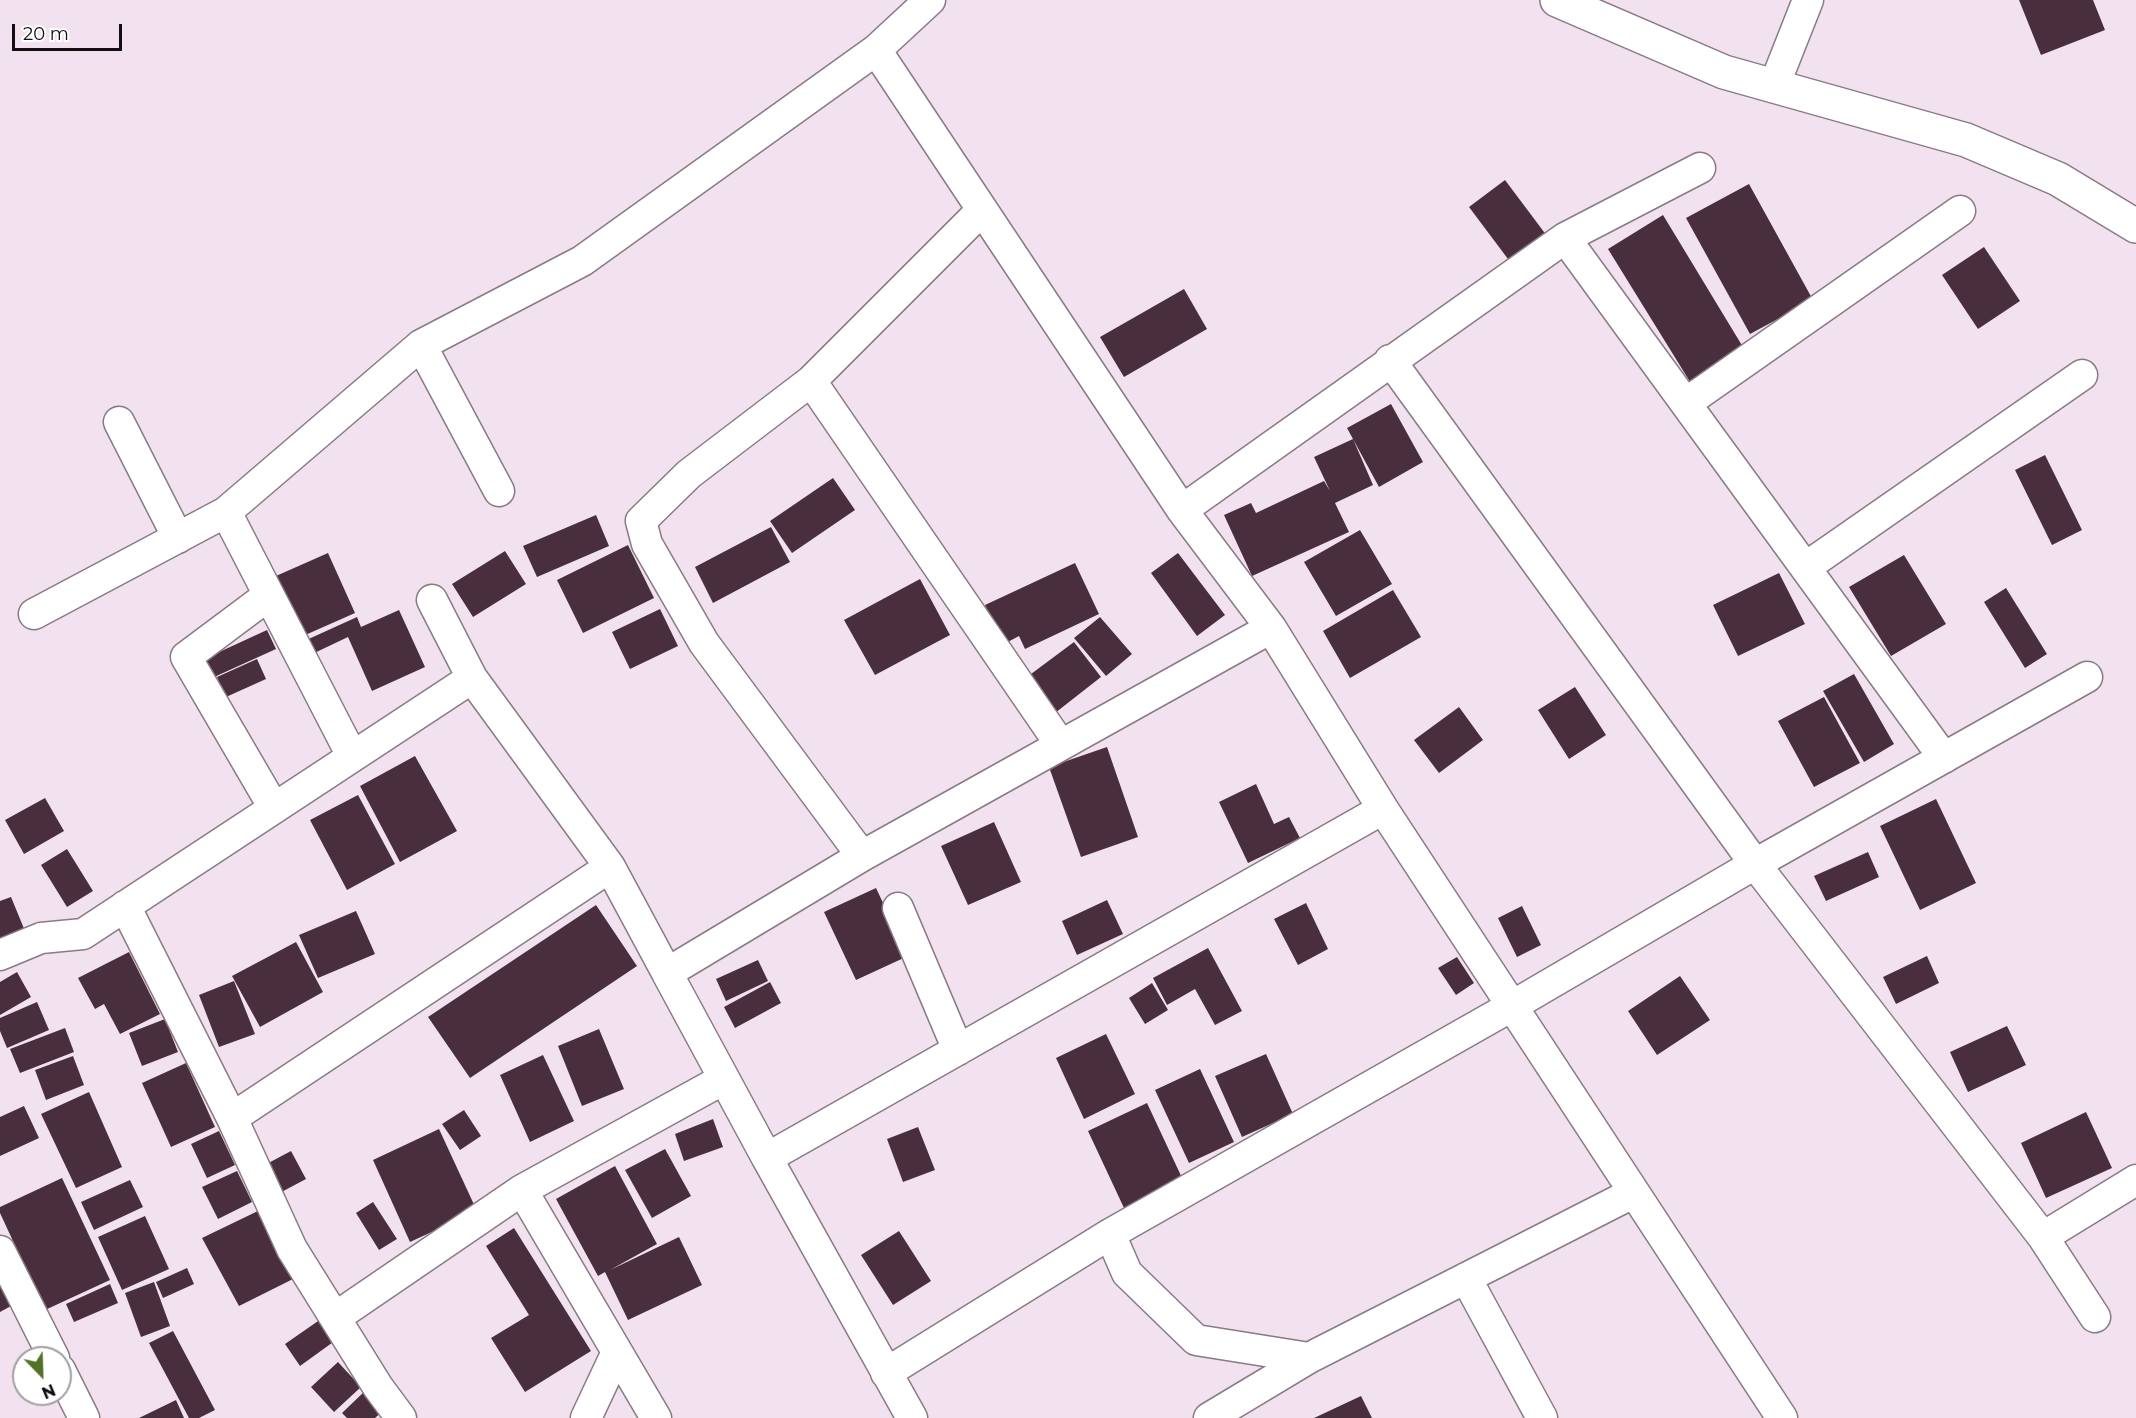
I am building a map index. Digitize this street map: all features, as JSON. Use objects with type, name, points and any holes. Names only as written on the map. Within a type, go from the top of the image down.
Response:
[{"type":"street","points":[[34,614],[226,512],[421,345],[582,261],[876,50],[930,0]]},
{"type":"street","points":[[1557,0],[1724,72],[1966,140],[2058,179],[2136,226]]},
{"type":"street","points":[[1774,86],[1808,0]]},
{"type":"street","points":[[876,50],[1182,510],[1271,628],[1383,809],[1782,1418]]},
{"type":"street","points":[[1182,510],[1390,360],[1565,238],[1700,168]]},
{"type":"street","points":[[862,856],[704,643],[647,544],[641,521],[689,474],[811,381],[981,211]]},
{"type":"street","points":[[1686,403],[1960,211]]},
{"type":"street","points":[[1565,238],[1944,758]]},
{"type":"street","points":[[421,345],[498,491]]},
{"type":"street","points":[[1390,360],[1755,864],[2043,1237],[2095,1317]]},
{"type":"street","points":[[1806,567],[2082,375]]},
{"type":"street","points":[[811,381],[1059,744]]},
{"type":"street","points":[[119,422],[178,538]]},
{"type":"street","points":[[226,512],[352,756]]},
{"type":"street","points":[[269,595],[186,657],[274,808]]},
{"type":"street","points":[[432,600],[472,678],[610,867],[722,1080],[912,1418]]},
{"type":"street","points":[[667,973],[862,856],[1059,744],[1271,628]]},
{"type":"street","points":[[886,1373],[1110,1234],[1512,1006],[1755,864],[2087,677]]},
{"type":"street","points":[[0,955],[41,938],[83,934],[472,678]]},
{"type":"street","points":[[767,1158],[1383,809]]},
{"type":"street","points":[[232,1118],[610,867]]},
{"type":"street","points":[[124,906],[232,1118],[292,1249],[378,1387],[401,1418]]},
{"type":"street","points":[[898,909],[958,1050]]},
{"type":"street","points":[[336,1317],[522,1190],[722,1080]]},
{"type":"street","points":[[2043,1237],[2136,1180]]},
{"type":"street","points":[[522,1190],[656,1418]]},
{"type":"street","points":[[1209,1418],[1310,1358],[1633,1193]]},
{"type":"street","points":[[1110,1234],[1127,1273],[1196,1340],[1310,1358]]},
{"type":"street","points":[[0,1251],[48,1346]]},
{"type":"street","points":[[1466,1278],[1542,1418]]},
{"type":"street","points":[[586,1418],[617,1352]]},
{"type":"street","points":[[72,1394],[84,1418]]},
{"type":"building","points":[[2019,0],[2093,0],[2105,30],[2041,55]]},
{"type":"building","points":[[1505,180],[1547,236],[1511,263],[1469,207]]},
{"type":"building","points":[[1749,184],[1813,300],[1750,334],[1686,218]]},
{"type":"building","points":[[1663,215],[1746,352],[1692,385],[1608,249]]},
{"type":"building","points":[[1984,247],[2020,301],[1978,329],[1942,275]]},
{"type":"building","points":[[1184,289],[1207,329],[1124,377],[1100,337]]},
{"type":"building","points":[[1391,404],[1423,462],[1379,487],[1347,428]]},
{"type":"building","points":[[1353,439],[1373,485],[1335,503],[1349,532],[1252,576],[1224,515],[1251,503],[1256,513],[1324,481],[1330,491],[1314,457]]},
{"type":"building","points":[[2045,455],[2082,530],[2052,545],[2015,470]]},
{"type":"building","points":[[833,478],[855,510],[792,553],[770,521]]},
{"type":"building","points":[[596,515],[609,546],[537,577],[523,546]]},
{"type":"building","points":[[771,527],[790,562],[713,603],[695,567]]},
{"type":"building","points":[[1360,530],[1392,584],[1336,616],[1304,562]]},
{"type":"building","points":[[628,545],[654,598],[583,633],[557,580]]},
{"type":"building","points":[[505,551],[526,584],[473,617],[452,584]]},
{"type":"building","points":[[328,553],[355,613],[303,636],[276,576]]},
{"type":"building","points":[[1178,553],[1225,615],[1197,636],[1151,573]]},
{"type":"building","points":[[1904,555],[1946,624],[1891,656],[1849,587]]},
{"type":"building","points":[[1075,563],[1099,614],[1025,649],[1019,636],[1004,644],[985,605]]},
{"type":"building","points":[[1779,573],[1805,624],[1738,656],[1713,605]]},
{"type":"building","points":[[920,579],[950,635],[875,675],[844,620]]},
{"type":"building","points":[[2006,588],[2047,654],[2025,668],[1984,602]]},
{"type":"building","points":[[1393,590],[1421,637],[1350,678],[1323,631]]},
{"type":"building","points":[[660,609],[678,646],[630,669],[612,632]]},
{"type":"building","points":[[399,610],[425,667],[372,691],[348,637],[308,656],[302,642],[357,617],[361,627]]},
{"type":"building","points":[[1100,617],[1132,654],[1106,676],[1074,638]]},
{"type":"building","points":[[267,630],[276,649],[212,678],[204,659]]},
{"type":"building","points":[[1074,642],[1101,677],[1055,713],[1027,677]]},
{"type":"building","points":[[257,659],[266,679],[226,697],[217,677]]},
{"type":"building","points":[[1854,674],[1894,744],[1864,762],[1823,691]]},
{"type":"building","points":[[1575,687],[1606,735],[1569,759],[1538,710]]},
{"type":"building","points":[[1824,697],[1860,763],[1814,787],[1778,721]]},
{"type":"building","points":[[1459,707],[1483,740],[1439,773],[1414,740]]},
{"type":"building","points":[[1107,747],[1138,837],[1081,857],[1049,767]]},
{"type":"building","points":[[415,756],[457,831],[400,862],[360,786]]},
{"type":"building","points":[[1256,784],[1274,824],[1289,817],[1300,838],[1248,863],[1219,802]]},
{"type":"building","points":[[358,795],[395,864],[347,890],[310,820]]},
{"type":"building","points":[[45,798],[64,831],[24,854],[5,820]]},
{"type":"building","points":[[1936,799],[1976,883],[1920,910],[1880,826]]},
{"type":"building","points":[[994,822],[1021,882],[968,905],[941,846]]},
{"type":"building","points":[[67,849],[93,891],[67,907],[41,865]]},
{"type":"building","points":[[1868,852],[1879,877],[1826,901],[1814,876]]},
{"type":"building","points":[[876,888],[908,956],[856,980],[824,912]]},
{"type":"building","points":[[11,897],[25,931],[0,941],[0,901]]},
{"type":"building","points":[[1107,900],[1123,934],[1077,955],[1062,921]]},
{"type":"building","points":[[1306,903],[1328,949],[1298,965],[1274,919]]},
{"type":"building","points":[[596,905],[637,966],[470,1078],[428,1017]]},
{"type":"building","points":[[1522,906],[1541,945],[1517,957],[1498,918]]},
{"type":"building","points":[[356,911],[375,954],[318,978],[299,935]]},
{"type":"building","points":[[296,942],[323,992],[260,1027],[232,976]]},
{"type":"building","points":[[1208,948],[1242,1011],[1215,1025],[1195,989],[1167,1005],[1153,978]]},
{"type":"building","points":[[129,952],[160,1014],[120,1034],[104,1004],[95,1009],[78,978]]},
{"type":"building","points":[[1927,956],[1939,983],[1896,1004],[1883,977]]},
{"type":"building","points":[[1457,957],[1474,983],[1456,995],[1438,968]]},
{"type":"building","points":[[758,960],[768,981],[726,1001],[716,979]]},
{"type":"building","points":[[17,972],[31,997],[0,1015],[0,982]]},
{"type":"building","points":[[1680,976],[1710,1020],[1657,1055],[1628,1011]]},
{"type":"building","points":[[234,981],[255,1034],[219,1047],[199,995]]},
{"type":"building","points":[[770,982],[781,1003],[735,1028],[724,1007]]},
{"type":"building","points":[[1152,983],[1168,1010],[1145,1024],[1129,998]]},
{"type":"building","points":[[37,1002],[49,1030],[7,1048],[0,1031],[0,1018]]},
{"type":"building","points":[[165,1019],[178,1052],[142,1066],[129,1033]]},
{"type":"building","points":[[2007,1026],[2026,1065],[1968,1092],[1950,1052]]},
{"type":"building","points":[[65,1028],[74,1052],[20,1073],[10,1049]]},
{"type":"building","points":[[599,1029],[624,1089],[582,1106],[558,1046]]},
{"type":"building","points":[[1106,1034],[1135,1094],[1084,1119],[1056,1058]]},
{"type":"building","points":[[1266,1054],[1293,1114],[1242,1137],[1215,1076]]},
{"type":"building","points":[[543,1055],[574,1121],[530,1142],[500,1075]]},
{"type":"building","points":[[73,1056],[84,1085],[46,1100],[35,1070]]},
{"type":"building","points":[[186,1063],[215,1127],[171,1147],[142,1083]]},
{"type":"building","points":[[1200,1069],[1234,1142],[1189,1163],[1155,1090]]},
{"type":"building","points":[[89,1092],[122,1167],[76,1188],[41,1114]]},
{"type":"building","points":[[1147,1103],[1183,1180],[1124,1208],[1088,1131]]},
{"type":"building","points":[[24,1106],[39,1138],[0,1156],[0,1117]]},
{"type":"building","points":[[464,1110],[481,1136],[460,1150],[442,1124]]},
{"type":"building","points":[[2086,1112],[2112,1168],[2046,1198],[2021,1143]]},
{"type":"building","points":[[713,1119],[723,1147],[684,1161],[675,1134]]},
{"type":"building","points":[[918,1127],[935,1170],[903,1182],[887,1139]]},
{"type":"building","points":[[439,1129],[477,1211],[410,1242],[373,1160]]},
{"type":"building","points":[[219,1131],[235,1165],[207,1178],[191,1144]]},
{"type":"building","points":[[665,1149],[691,1196],[652,1218],[625,1170]]},
{"type":"building","points":[[291,1151],[306,1179],[274,1196],[259,1168]]},
{"type":"building","points":[[615,1166],[657,1244],[610,1270],[679,1237],[702,1285],[628,1320],[605,1272],[598,1276],[556,1199]]},
{"type":"building","points":[[237,1171],[252,1202],[218,1219],[202,1187]]},
{"type":"building","points":[[62,1178],[110,1280],[45,1310],[0,1213],[0,1207]]},
{"type":"building","points":[[130,1180],[143,1207],[94,1230],[81,1202]]},
{"type":"building","points":[[373,1202],[397,1239],[379,1250],[356,1213]]},
{"type":"building","points":[[260,1210],[293,1279],[239,1306],[202,1238]]},
{"type":"building","points":[[145,1216],[169,1269],[122,1290],[98,1237]]},
{"type":"building","points":[[514,1228],[591,1351],[525,1392],[491,1338],[529,1315],[486,1246]]},
{"type":"building","points":[[899,1231],[931,1281],[893,1305],[861,1255]]},
{"type":"building","points":[[187,1268],[194,1284],[163,1298],[156,1282]]},
{"type":"building","points":[[154,1282],[170,1326],[141,1337],[125,1293]]},
{"type":"building","points":[[0,1283],[11,1306],[0,1312]]},
{"type":"building","points":[[110,1284],[118,1303],[74,1322],[66,1304]]},
{"type":"building","points":[[321,1319],[336,1340],[300,1366],[285,1344]]},
{"type":"building","points":[[173,1331],[215,1410],[199,1418],[189,1418],[149,1343]]},
{"type":"building","points":[[338,1362],[361,1387],[334,1412],[311,1387]]},
{"type":"building","points":[[366,1390],[384,1410],[375,1418],[347,1418],[342,1413]]},
{"type":"building","points":[[1361,1396],[1372,1418],[1314,1418]]},
{"type":"building","points":[[176,1400],[184,1418],[139,1418]]}]
